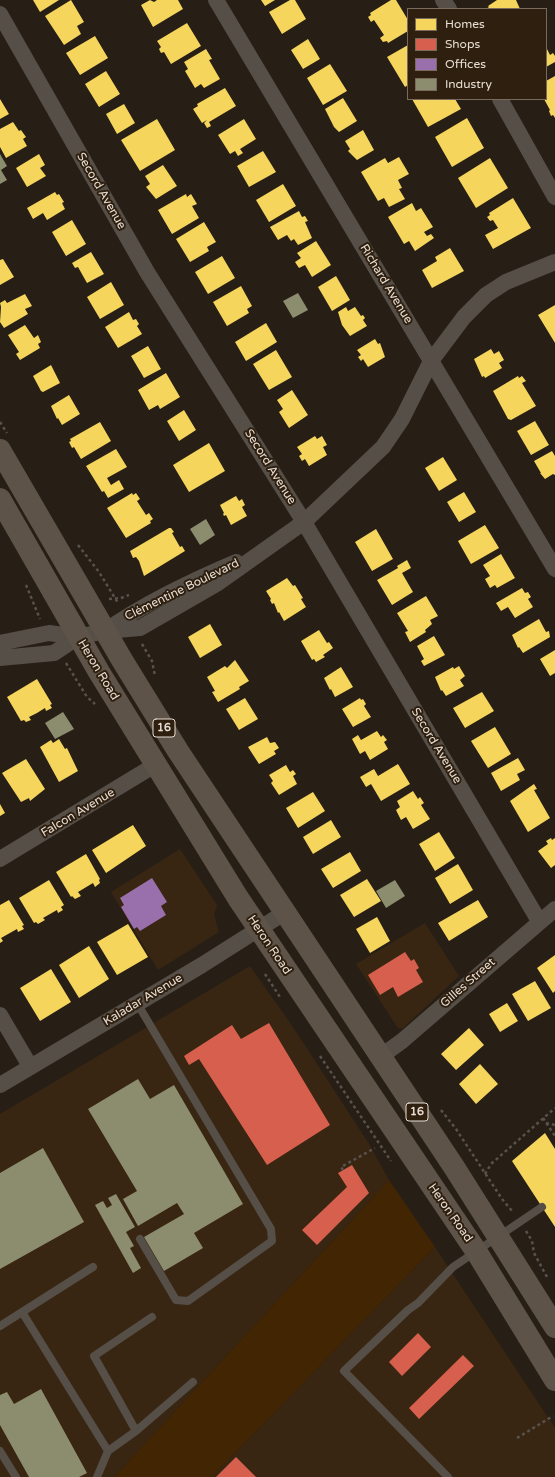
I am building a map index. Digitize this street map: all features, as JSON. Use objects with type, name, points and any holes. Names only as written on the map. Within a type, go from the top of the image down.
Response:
[{"type":"main road","name":"16","points":[[0,450],[105,631],[178,751],[552,1317]]},
{"type":"main road","name":"Heron Road","points":[[0,499],[78,637],[155,765],[258,929],[476,1251],[555,1380]]},
{"type":"street","name":"Richard Avenue","points":[[216,0],[555,569]]},
{"type":"street","name":"Secord Avenue","points":[[0,14],[147,272],[304,522],[539,921]]},
{"type":"street","points":[[501,100],[555,197]]},
{"type":"street","name":"Clémentine Boulevard","points":[[0,643],[48,633],[78,637],[105,631],[140,628],[218,583],[304,522],[383,447],[402,419],[431,361],[464,317],[486,295],[506,282],[555,262]]},
{"type":"street","name":"Clémentine Boulevard","points":[[0,658],[54,653],[78,637]]},
{"type":"street","name":"Falcon Avenue","points":[[0,859],[155,765]]},
{"type":"street","name":"Gilles Street","points":[[380,1057],[402,1041],[539,921],[555,909]]},
{"type":"street","name":"Kaladar Avenue","points":[[0,1085],[202,965],[284,913]]},
{"type":"street","points":[[0,1015],[30,1066]]},
{"type":"lane","points":[[136,1003],[270,1229],[272,1240],[188,1301],[176,1300],[140,1239]]},
{"type":"lane","points":[[448,1477],[344,1371],[408,1310],[418,1303],[453,1267],[542,1207]]},
{"type":"lane","points":[[0,1326],[93,1268]]},
{"type":"lane","points":[[22,1312],[108,1451]]},
{"type":"lane","points":[[136,1431],[94,1356],[152,1317]]},
{"type":"lane","points":[[97,1477],[108,1451],[136,1431],[193,1382]]},
{"type":"lane","points":[[0,1451],[16,1477]]},
{"type":"path","points":[[33,604],[39,618]]},
{"type":"path","points":[[140,641],[148,654]]},
{"type":"path","points":[[514,1213],[502,1199],[485,1174],[491,1164],[555,1108]]},
{"type":"path","points":[[543,1118],[555,1136]]},
{"type":"path","points":[[546,1122],[555,1125]]},
{"type":"path","points":[[343,1170],[342,1167],[375,1148]]},
{"type":"path","points":[[524,1227],[532,1241],[534,1253]]},
{"type":"path","points":[[517,1438],[553,1416]]},
{"type":"shaded area","points":[[180,849],[217,905],[214,914],[219,932],[158,970],[111,892]]},
{"type":"shaded area","points":[[425,923],[459,976],[402,1029],[398,1028],[356,964]]},
{"type":"shaded area","points":[[250,966],[295,1030],[369,1144],[389,1180],[114,1477],[0,1477],[0,1114]]},
{"type":"shaded area","points":[[389,1180],[435,1247],[212,1477],[114,1477]]},
{"type":"shaded area","points":[[435,1247],[555,1428],[555,1477],[212,1477]]},
{"type":"building: Homes","points":[[33,0],[59,0],[40,12]]},
{"type":"building: Homes","points":[[71,0],[84,22],[77,26],[81,34],[64,45],[45,16]]},
{"type":"building: Homes","points":[[150,0],[154,2],[157,0],[178,0],[183,9],[153,27],[141,5]]},
{"type":"building: Homes","points":[[261,0],[275,0],[265,6]]},
{"type":"building: Homes","points":[[290,0],[295,0],[306,19],[282,34],[269,12]]},
{"type":"building: Homes","points":[[391,0],[396,0],[407,18],[407,32],[388,43],[387,41],[383,42],[380,38],[384,35],[374,20],[371,22],[368,17],[371,15],[370,13]]},
{"type":"building: Homes","points":[[497,0],[516,0],[520,8],[488,8],[489,7],[488,6]]},
{"type":"building: Homes","points":[[187,23],[201,46],[171,64],[164,52],[161,53],[159,49],[161,47],[157,41]]},
{"type":"building: Homes","points":[[95,36],[108,58],[80,75],[66,53]]},
{"type":"building: Homes","points":[[308,39],[320,59],[303,69],[291,50]]},
{"type":"building: Homes","points":[[407,46],[407,86],[405,87],[387,57]]},
{"type":"building: Homes","points":[[206,49],[212,59],[209,60],[220,79],[204,88],[201,84],[195,88],[185,71],[188,69],[184,62]]},
{"type":"building: Homes","points":[[547,49],[550,55],[553,53],[555,56],[555,62],[547,66]]},
{"type":"building: Homes","points":[[330,64],[347,91],[323,105],[307,78]]},
{"type":"building: Homes","points":[[106,71],[120,94],[99,107],[85,84]]},
{"type":"building: Homes","points":[[555,76],[555,118],[553,115],[551,116],[550,110],[545,100],[547,100],[547,80]]},
{"type":"building: Homes","points":[[225,88],[236,106],[209,122],[211,126],[207,128],[204,123],[207,120],[202,123],[193,109],[198,106],[197,104]]},
{"type":"building: Homes","points":[[343,98],[357,121],[339,132],[334,127],[325,109]]},
{"type":"building: Homes","points":[[0,99],[9,114],[0,119]]},
{"type":"building: Homes","points":[[413,100],[456,100],[461,109],[428,127]]},
{"type":"building: Homes","points":[[124,104],[135,123],[117,134],[106,114]]},
{"type":"building: Homes","points":[[467,118],[484,148],[452,167],[435,137]]},
{"type":"building: Homes","points":[[157,119],[175,150],[140,171],[121,140]]},
{"type":"building: Homes","points":[[244,119],[256,139],[240,149],[243,153],[238,156],[235,151],[230,154],[218,135]]},
{"type":"building: Homes","points":[[13,122],[19,131],[21,130],[26,137],[23,139],[27,146],[6,158],[0,147],[0,129]]},
{"type":"building: Homes","points":[[363,130],[374,150],[357,160],[348,151],[350,149],[345,141]]},
{"type":"building: Homes","points":[[263,151],[276,172],[249,187],[237,166]]},
{"type":"building: Homes","points":[[39,154],[45,165],[40,168],[46,176],[27,187],[16,168]]},
{"type":"building: Homes","points":[[399,157],[409,174],[398,180],[402,188],[399,189],[405,199],[389,207],[384,198],[378,201],[361,172],[385,158],[388,163]]},
{"type":"building: Homes","points":[[490,158],[508,188],[476,208],[458,178]]},
{"type":"building: Homes","points":[[163,165],[177,186],[156,199],[146,187],[150,184],[145,176]]},
{"type":"building: Homes","points":[[283,184],[296,206],[269,222],[256,200]]},
{"type":"building: Homes","points":[[55,192],[57,195],[59,194],[64,202],[62,203],[65,209],[47,220],[43,213],[33,219],[27,208]]},
{"type":"building: Homes","points":[[186,194],[187,197],[191,194],[197,204],[192,206],[199,218],[172,234],[158,210]]},
{"type":"building: Homes","points":[[513,198],[531,228],[493,249],[485,235],[498,228],[493,220],[490,221],[487,217],[490,215],[489,213]]},
{"type":"building: Homes","points":[[412,203],[416,211],[421,208],[433,227],[424,232],[427,236],[431,234],[434,238],[415,251],[409,241],[404,244],[388,217]]},
{"type":"building: Homes","points":[[299,211],[302,217],[305,216],[308,221],[305,222],[312,238],[298,245],[294,239],[291,241],[287,235],[278,240],[270,227]]},
{"type":"building: Homes","points":[[72,220],[86,244],[66,256],[52,232]]},
{"type":"building: Homes","points":[[204,222],[216,242],[207,247],[209,251],[190,262],[176,239]]},
{"type":"building: Homes","points":[[316,241],[331,265],[312,277],[305,265],[299,268],[295,262],[301,258],[297,253]]},
{"type":"building: Homes","points":[[450,248],[464,271],[432,288],[422,270],[437,261],[435,257]]},
{"type":"building: Homes","points":[[91,252],[104,274],[87,283],[78,267],[75,268],[72,263]]},
{"type":"building: Homes","points":[[222,256],[235,278],[208,294],[195,272]]},
{"type":"building: Homes","points":[[3,259],[14,277],[0,285],[0,260]]},
{"type":"building: Homes","points":[[336,276],[350,300],[332,311],[318,287]]},
{"type":"building: Homes","points":[[111,282],[124,305],[100,319],[87,297]]},
{"type":"building: Homes","points":[[241,286],[252,306],[247,309],[249,313],[227,326],[213,302]]},
{"type":"building: Homes","points":[[25,294],[32,306],[25,309],[28,314],[4,328],[0,322],[0,303],[5,300],[7,303]]},
{"type":"building: Homes","points":[[555,305],[555,343],[538,315]]},
{"type":"building: Homes","points":[[346,307],[348,311],[355,307],[361,316],[363,315],[365,318],[363,320],[367,326],[350,336],[342,325],[338,312]]},
{"type":"building: Homes","points":[[129,312],[133,320],[136,319],[139,324],[137,326],[142,334],[118,348],[105,327]]},
{"type":"building: Homes","points":[[266,323],[277,342],[246,361],[235,342]]},
{"type":"building: Homes","points":[[25,325],[34,338],[38,335],[41,342],[38,344],[40,348],[20,360],[16,354],[19,352],[8,335]]},
{"type":"building: Homes","points":[[375,339],[378,344],[380,343],[385,357],[368,367],[363,359],[361,361],[358,357],[361,355],[357,350]]},
{"type":"building: Homes","points":[[148,346],[161,369],[144,378],[131,356]]},
{"type":"building: Homes","points":[[491,349],[494,354],[499,351],[504,360],[499,363],[502,368],[485,378],[484,376],[482,377],[474,359]]},
{"type":"building: Homes","points":[[276,350],[292,377],[269,390],[253,364]]},
{"type":"building: Homes","points":[[51,365],[60,383],[43,392],[33,376]]},
{"type":"building: Homes","points":[[166,373],[180,397],[160,409],[158,405],[149,410],[138,390]]},
{"type":"building: Homes","points":[[518,376],[519,378],[522,376],[526,381],[522,383],[536,406],[511,420],[508,419],[493,391]]},
{"type":"building: Homes","points":[[292,390],[308,415],[289,428],[279,412],[283,409],[277,400]]},
{"type":"building: Homes","points":[[69,395],[80,414],[62,425],[58,418],[57,419],[51,406]]},
{"type":"building: Homes","points":[[184,410],[196,430],[179,441],[167,421]]},
{"type":"building: Homes","points":[[535,421],[549,445],[531,455],[517,431]]},
{"type":"building: Homes","points":[[100,422],[111,441],[81,459],[74,447],[72,448],[69,442],[71,441],[70,439]]},
{"type":"building: Homes","points":[[315,436],[317,439],[322,436],[327,445],[323,447],[327,455],[309,466],[305,459],[302,461],[299,456],[302,454],[297,447]]},
{"type":"building: Homes","points":[[209,443],[225,471],[189,492],[173,465]]},
{"type":"building: Homes","points":[[116,449],[127,467],[107,478],[111,485],[119,480],[124,489],[108,498],[104,491],[102,492],[86,466]]},
{"type":"building: Homes","points":[[552,451],[555,456],[555,475],[553,474],[545,479],[534,461]]},
{"type":"building: Homes","points":[[443,457],[457,480],[439,491],[425,468]]},
{"type":"building: Homes","points":[[464,492],[476,512],[459,522],[447,502]]},
{"type":"building: Homes","points":[[132,493],[133,495],[136,493],[140,499],[137,501],[146,515],[149,513],[153,519],[150,521],[151,523],[126,538],[107,508]]},
{"type":"building: Homes","points":[[236,496],[239,501],[242,499],[245,505],[242,507],[247,516],[231,525],[226,515],[224,516],[220,505]]},
{"type":"building: Homes","points":[[485,525],[499,548],[471,564],[458,541]]},
{"type":"building: Homes","points":[[171,528],[174,532],[172,533],[180,547],[182,546],[185,551],[144,576],[139,561],[136,557],[133,558],[130,551]]},
{"type":"building: Homes","points":[[376,529],[393,559],[372,571],[355,542]]},
{"type":"building: Homes","points":[[501,554],[515,578],[497,588],[495,585],[490,588],[485,579],[490,576],[483,565]]},
{"type":"building: Homes","points":[[407,560],[411,568],[402,573],[413,592],[392,605],[377,580],[398,568],[397,566]]},
{"type":"building: Homes","points":[[287,578],[293,586],[295,585],[303,598],[301,599],[306,607],[284,621],[279,612],[278,613],[274,603],[272,604],[266,591]]},
{"type":"building: Homes","points":[[522,588],[525,593],[528,592],[531,597],[528,599],[533,607],[515,618],[508,607],[501,611],[496,603]]},
{"type":"building: Homes","points":[[426,596],[438,616],[430,620],[432,624],[425,630],[426,632],[410,642],[405,632],[408,631],[397,613]]},
{"type":"building: Homes","points":[[539,619],[546,632],[549,631],[550,637],[523,653],[519,647],[518,648],[512,635]]},
{"type":"building: Homes","points":[[210,624],[222,645],[200,658],[188,637]]},
{"type":"building: Homes","points":[[319,630],[327,643],[329,642],[333,648],[323,655],[325,657],[316,662],[314,659],[312,660],[301,641]]},
{"type":"building: Homes","points":[[434,636],[445,655],[424,666],[421,661],[424,659],[417,646]]},
{"type":"building: Homes","points":[[555,650],[555,673],[550,676],[540,659]]},
{"type":"building: Homes","points":[[235,660],[249,681],[239,687],[240,689],[218,702],[212,692],[215,691],[207,677],[225,666],[227,668]]},
{"type":"building: Homes","points":[[459,666],[465,676],[460,680],[464,686],[446,696],[442,690],[441,691],[435,677],[453,667],[454,669]]},
{"type":"building: Homes","points":[[341,667],[353,687],[335,697],[324,678]]},
{"type":"building: Homes","points":[[37,679],[52,704],[50,705],[52,708],[46,711],[45,708],[29,717],[31,720],[26,722],[24,720],[21,721],[7,697]]},
{"type":"building: Homes","points":[[482,692],[494,711],[465,728],[453,708]]},
{"type":"building: Homes","points":[[245,698],[258,719],[239,730],[226,709]]},
{"type":"building: Homes","points":[[360,698],[361,700],[363,699],[366,704],[364,706],[371,717],[353,727],[342,709]]},
{"type":"building: Homes","points":[[495,727],[511,754],[488,768],[471,741]]},
{"type":"building: Homes","points":[[377,731],[381,737],[383,735],[387,740],[384,742],[388,749],[370,760],[365,751],[360,754],[352,739],[358,735],[361,740]]},
{"type":"building: Homes","points":[[267,737],[270,743],[275,742],[279,748],[274,751],[276,754],[259,764],[248,747]]},
{"type":"building: Homes","points":[[59,739],[65,749],[67,748],[78,771],[59,782],[40,747],[51,740],[53,743]]},
{"type":"building: Homes","points":[[518,758],[525,770],[517,774],[520,780],[501,791],[491,773]]},
{"type":"building: Homes","points":[[26,759],[45,789],[30,801],[29,798],[21,802],[2,773]]},
{"type":"building: Homes","points":[[398,764],[410,784],[381,801],[371,784],[366,787],[360,777],[374,769],[378,776]]},
{"type":"building: Homes","points":[[286,765],[290,772],[293,770],[296,774],[293,776],[297,784],[279,795],[271,783],[273,781],[269,775]]},
{"type":"building: Homes","points":[[534,784],[537,789],[534,790],[550,818],[528,832],[510,801]]},
{"type":"building: Homes","points":[[413,791],[418,799],[420,797],[424,803],[421,805],[430,819],[413,829],[406,817],[401,820],[396,810],[400,807],[397,801]]},
{"type":"building: Homes","points":[[313,792],[325,811],[298,828],[286,808]]},
{"type":"building: Homes","points":[[0,804],[5,813],[0,816]]},
{"type":"building: Homes","points":[[331,820],[341,837],[313,854],[303,837]]},
{"type":"building: Homes","points":[[133,825],[146,846],[106,873],[92,850]]},
{"type":"building: Homes","points":[[439,832],[455,858],[435,871],[419,844]]},
{"type":"building: Homes","points":[[551,838],[552,840],[555,838],[555,865],[551,868],[538,851],[548,844],[546,841]]},
{"type":"building: Homes","points":[[350,852],[361,871],[333,888],[321,869]]},
{"type":"building: Homes","points":[[86,854],[100,879],[100,883],[95,887],[93,883],[78,892],[81,896],[75,899],[72,896],[71,897],[56,872]]},
{"type":"building: Homes","points":[[458,864],[473,890],[450,904],[435,878]]},
{"type":"building: Homes","points":[[367,879],[381,901],[354,917],[340,895]]},
{"type":"building: Homes","points":[[49,880],[64,905],[61,907],[63,910],[58,913],[57,910],[43,918],[45,920],[38,924],[36,922],[34,923],[19,898]]},
{"type":"building: Homes","points":[[9,900],[24,925],[22,926],[24,929],[18,932],[17,929],[1,938],[3,941],[0,943],[0,905]]},
{"type":"building: Homes","points":[[478,900],[488,917],[449,941],[438,923]]},
{"type":"building: Homes","points":[[377,917],[390,941],[370,953],[356,929]]},
{"type":"building: Homes","points":[[128,924],[148,957],[117,975],[97,942]]},
{"type":"building: Homes","points":[[89,946],[109,979],[79,998],[59,965]]},
{"type":"building: Homes","points":[[555,955],[555,991],[553,993],[537,968]]},
{"type":"building: Homes","points":[[51,969],[71,1002],[40,1021],[20,988]]},
{"type":"building: Homes","points":[[535,981],[551,1008],[528,1021],[512,994]]},
{"type":"building: Homes","points":[[507,1003],[518,1021],[500,1032],[489,1014]]},
{"type":"building: Homes","points":[[469,1028],[484,1045],[456,1070],[441,1054]]},
{"type":"building: Homes","points":[[480,1064],[498,1084],[476,1104],[459,1084]]},
{"type":"building: Homes","points":[[545,1133],[555,1149],[555,1227],[512,1161]]},
{"type":"building: Shops","points":[[405,952],[411,961],[414,959],[419,968],[416,970],[423,982],[398,997],[393,987],[380,995],[368,975]]},
{"type":"building: Shops","points":[[269,1023],[330,1125],[267,1165],[199,1059],[189,1065],[184,1056],[232,1025],[241,1039]]},
{"type":"building: Shops","points":[[352,1165],[369,1193],[317,1245],[302,1230],[347,1187],[338,1173]]},
{"type":"building: Shops","points":[[418,1333],[431,1347],[402,1376],[389,1362]]},
{"type":"building: Shops","points":[[463,1355],[474,1366],[419,1419],[409,1408]]},
{"type":"building: Shops","points":[[236,1457],[256,1477],[216,1477]]},
{"type":"building: Offices","points":[[152,878],[167,902],[161,906],[166,915],[140,931],[137,927],[134,929],[121,907],[124,905],[120,898]]},
{"type":"building: Industry","points":[[0,154],[7,166],[1,170],[7,180],[0,184]]},
{"type":"building: Industry","points":[[298,293],[308,310],[293,318],[283,301]]},
{"type":"building: Industry","points":[[206,519],[215,535],[200,545],[190,529]]},
{"type":"building: Industry","points":[[63,712],[74,729],[55,739],[45,723]]},
{"type":"building: Industry","points":[[395,880],[405,896],[386,908],[376,891]]},
{"type":"building: Industry","points":[[138,1079],[150,1099],[174,1085],[243,1204],[194,1233],[203,1248],[164,1271],[144,1237],[184,1214],[177,1203],[138,1226],[123,1199],[137,1191],[88,1109]]},
{"type":"building: Industry","points":[[43,1148],[84,1222],[0,1269],[0,1173]]},
{"type":"building: Industry","points":[[116,1194],[135,1227],[126,1232],[134,1246],[130,1248],[141,1268],[133,1273],[95,1205],[103,1201],[107,1208],[112,1205],[108,1198]]},
{"type":"building: Industry","points":[[41,1389],[87,1473],[79,1477],[29,1477],[0,1425],[0,1395],[7,1392],[14,1404]]}]
